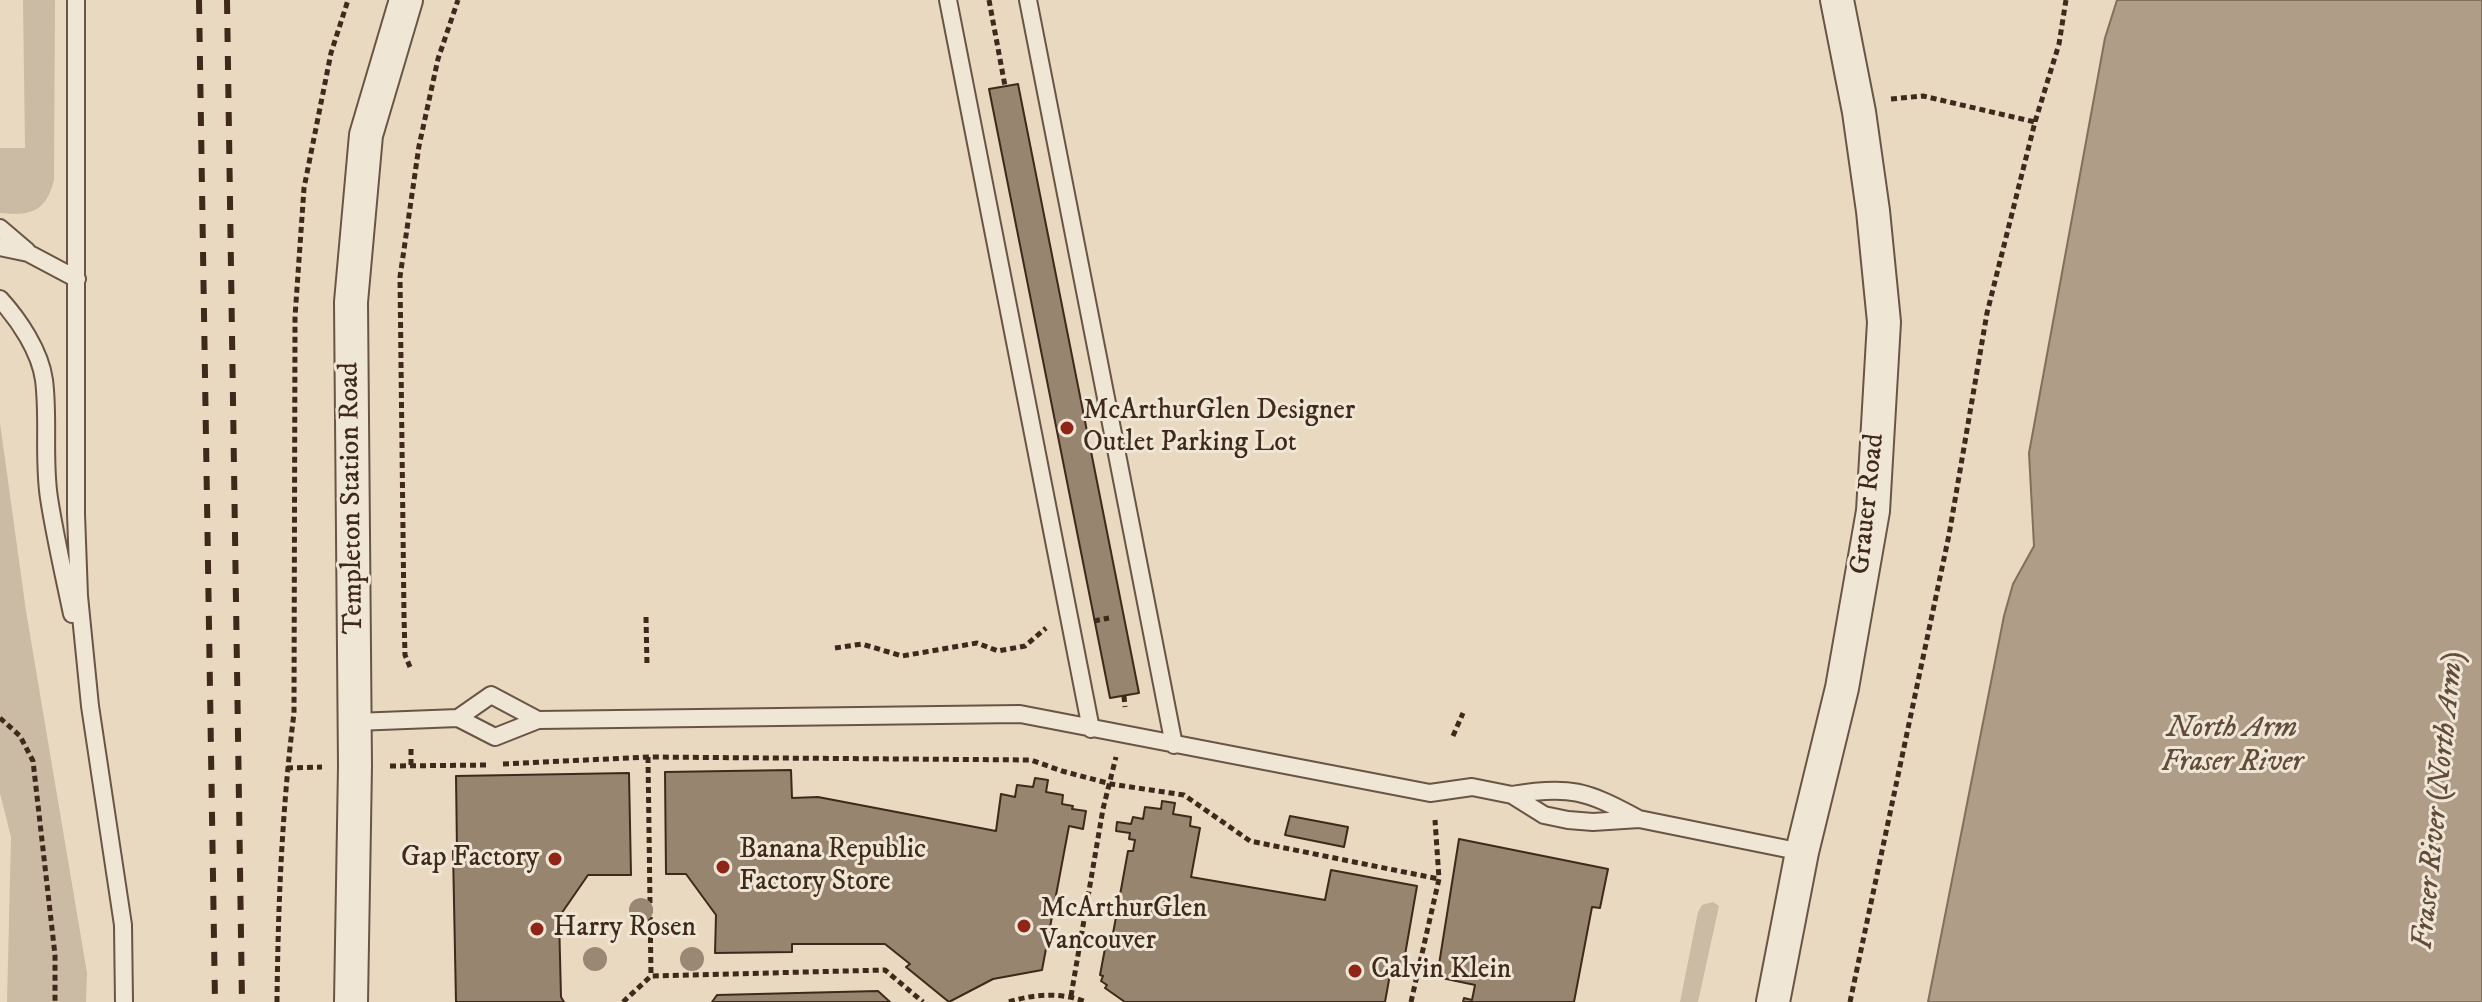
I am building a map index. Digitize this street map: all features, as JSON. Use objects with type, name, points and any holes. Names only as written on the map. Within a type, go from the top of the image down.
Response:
[{"type":"street","name":"Templeton Station Road","points":[[351,1002],[355,722],[351,302],[366,135],[406,0]]},
{"type":"street","name":"Grauer Road","points":[[1773,1002],[1802,852],[1842,688],[1873,511],[1884,322],[1859,112],[1837,0]]},
{"type":"lane","points":[[76,0],[76,514],[79,596],[90,706]]},
{"type":"lane","points":[[948,0],[1091,729]]},
{"type":"lane","points":[[1028,0],[1174,745]]},
{"type":"lane","points":[[0,228],[28,253],[77,279]]},
{"type":"lane","points":[[0,247],[28,253]]},
{"type":"lane","points":[[0,299],[25,334],[43,377],[49,499],[90,706],[123,925],[124,1002]]},
{"type":"lane","points":[[0,314],[25,334]]},
{"type":"lane","points":[[458,718],[491,695],[538,720]]},
{"type":"lane","points":[[355,722],[458,718],[495,737],[538,720],[1020,714],[1430,793],[1472,787],[1512,795],[1544,815],[1568,820],[1639,819],[1802,852]]},
{"type":"lane","points":[[1512,795],[1548,788],[1572,791],[1597,796],[1639,819]]},
{"type":"path","points":[[277,1002],[278,895],[294,713],[295,317],[304,188],[331,53],[348,0]]},
{"type":"path","points":[[410,667],[405,655],[403,589],[400,277],[419,146],[438,59],[458,0]]},
{"type":"path","points":[[989,0],[1005,86]]},
{"type":"path","points":[[1850,1002],[1949,535],[1987,313],[2035,122],[2059,44],[2066,0]]},
{"type":"path","points":[[1859,112],[1897,96],[1923,96],[2035,122]]},
{"type":"path","points":[[646,617],[647,666]]},
{"type":"path","points":[[835,648],[862,644],[902,656],[977,643],[998,651],[1025,646],[1050,624],[1109,618]]},
{"type":"path","points":[[1124,696],[1125,708]]},
{"type":"path","points":[[1453,736],[1463,713]]},
{"type":"path","points":[[0,718],[20,736],[33,761],[55,955],[55,1002]]},
{"type":"path","points":[[411,749],[411,766]]},
{"type":"path","points":[[1071,996],[1103,809],[1116,756]]},
{"type":"path","points":[[648,757],[651,976]]},
{"type":"path","points":[[390,766],[648,757],[1031,760],[1111,784],[1184,795],[1250,841],[1439,879]]},
{"type":"path","points":[[287,768],[323,767]]},
{"type":"path","points":[[1411,1002],[1439,879],[1435,820]]},
{"type":"path","points":[[623,1002],[651,976],[885,970],[923,1002]]},
{"type":"path","points":[[1009,1002],[1030,995],[1071,996],[1086,1002]]},
{"type":"shaded area","points":[[23,0],[55,0],[54,180],[47,199],[36,210],[20,214],[0,213],[0,148],[25,148]]},
{"type":"shaded area","points":[[0,423],[26,611],[87,973],[86,1002],[7,1002],[11,837],[0,793]]},
{"type":"shaded area","points":[[1713,902],[1719,906],[1698,1002],[1680,1002],[1698,912],[1702,905]]},
{"type":"water","name":"North Arm Fraser River","points":[[2117,0],[2482,0],[2482,1002],[1928,1002],[2004,616],[2013,584],[2034,546],[2029,453],[2105,38]]},
{"type":"building","points":[[1018,84],[1139,693],[1110,698],[989,89]]},
{"type":"building","points":[[791,770],[792,798],[818,797],[996,831],[1001,794],[1015,797],[1017,785],[1033,787],[1035,778],[1048,780],[1046,792],[1063,795],[1062,804],[1086,811],[1083,829],[1069,826],[1042,970],[993,979],[949,1002],[906,967],[910,964],[885,944],[792,944],[792,952],[715,953],[716,915],[686,874],[666,874],[665,772]]},
{"type":"building","points":[[629,773],[631,875],[588,875],[559,917],[561,997],[564,1002],[456,1002],[453,851],[457,851],[456,776]]},
{"type":"building","points":[[1162,801],[1175,803],[1173,814],[1191,817],[1190,826],[1200,828],[1191,877],[1325,900],[1331,870],[1417,886],[1402,972],[1391,969],[1385,1002],[1125,1002],[1105,988],[1107,985],[1101,981],[1103,976],[1100,975],[1107,938],[1112,939],[1128,851],[1133,851],[1135,840],[1129,839],[1130,833],[1116,831],[1117,822],[1131,824],[1133,817],[1143,819],[1145,807],[1161,809]]},
{"type":"building","points":[[1290,816],[1348,827],[1344,847],[1285,835]]},
{"type":"building","points":[[1459,839],[1608,869],[1600,908],[1592,907],[1574,1002],[1463,1002],[1464,998],[1472,1000],[1475,985],[1437,977]]},
{"type":"building","points":[[878,991],[890,1002],[712,1002],[717,995]]},
{"type":"railway","points":[[199,0],[215,1002]]},
{"type":"railway","points":[[227,0],[242,1002]]},
{"type":"place","name":"McArthurGlen Designer Outlet Parking Lot","points":[[1067,428]]},
{"type":"place","name":"Gap Factory","points":[[555,859]]},
{"type":"place","name":"Banana Republic Factory Store","points":[[723,867]]},
{"type":"place","name":"McArthurGlen Vancouver","points":[[1024,926]]},
{"type":"place","name":"Harry Rosen","points":[[537,929]]},
{"type":"place","name":"Calvin Klein","points":[[1355,971]]},
{"type":"water label","name":"Fraser River (North Arm)","points":[[2440,801]]}]
